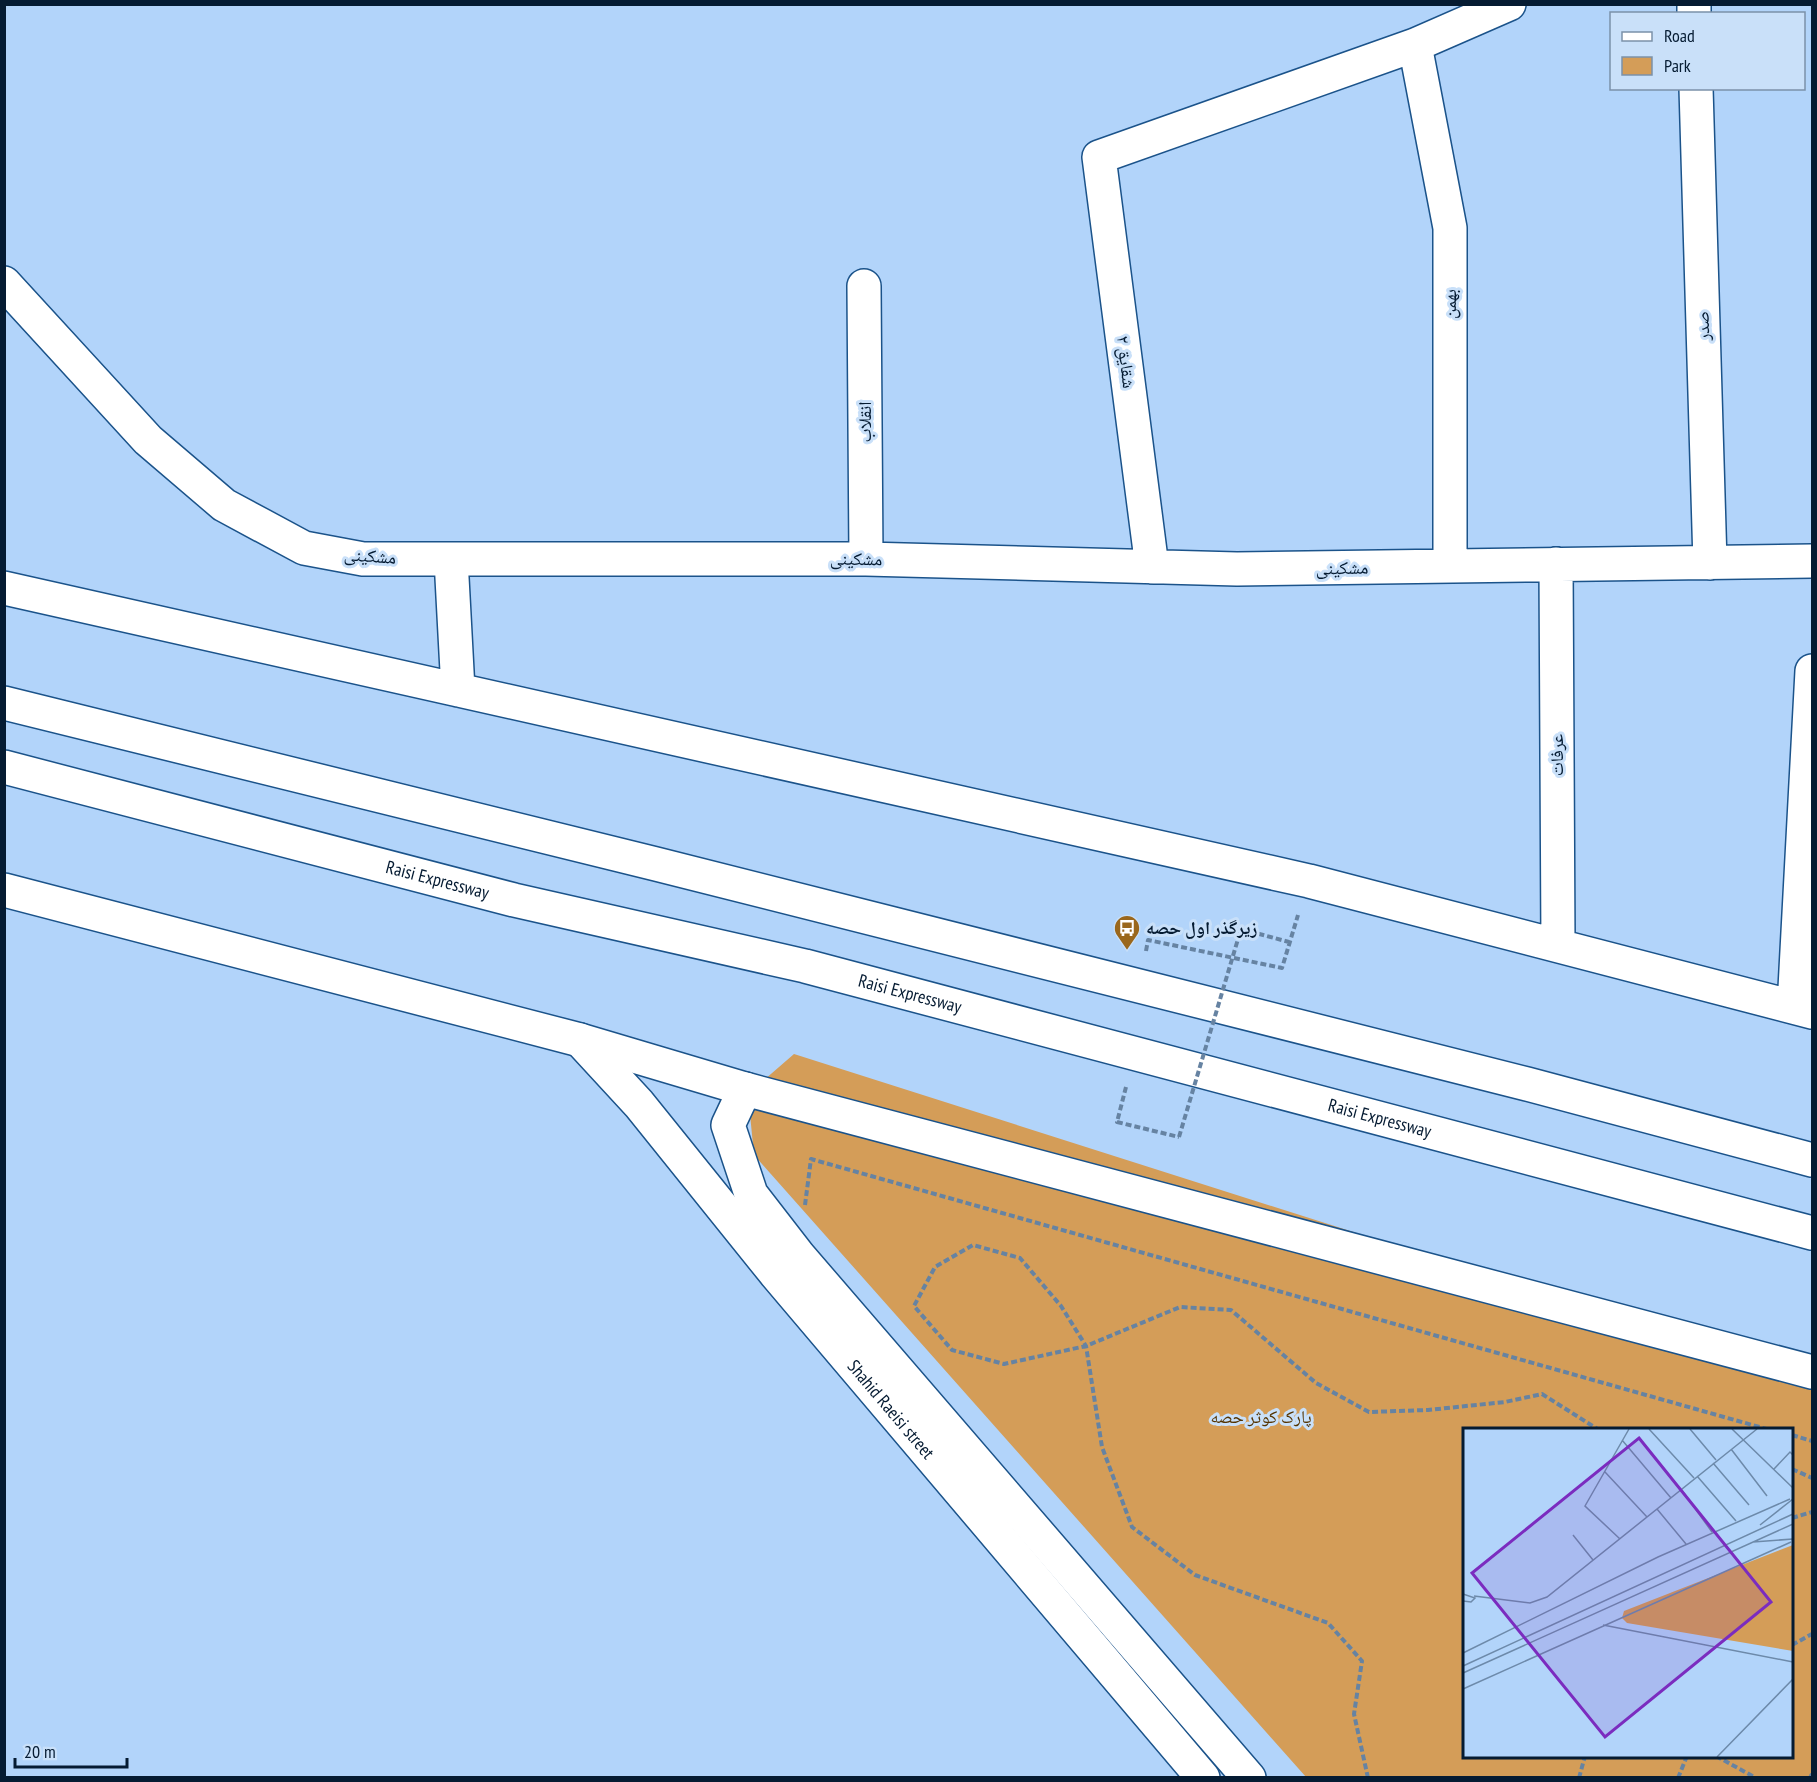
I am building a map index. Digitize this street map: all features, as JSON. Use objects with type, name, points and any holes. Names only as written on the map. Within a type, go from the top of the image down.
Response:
[{"type":"main road","points":[[1415,45],[1509,4]]},
{"type":"main road","name":"شقایق ۲","points":[[1152,567],[1099,157],[1415,45]]},
{"type":"main road","name":"بهمن","points":[[1415,45],[1450,228],[1450,566]]},
{"type":"main road","name":"صدر","points":[[1696,90],[1710,563]]},
{"type":"main road","name":"مشکینی","points":[[4,283],[148,440],[224,505],[304,548],[363,559],[866,559],[1237,569],[1812,561]]},
{"type":"main road","name":"انقلاب","points":[[864,286],[866,559]]},
{"type":"main road","points":[[451,559],[458,690]]},
{"type":"main road","name":"عرفات","points":[[1556,564],[1558,945]]},
{"type":"main road","points":[[4,588],[1309,880],[1803,1010],[1812,671]]},
{"type":"main road","points":[[4,703],[1141,986],[1527,1084],[1812,1160]]},
{"type":"main road","name":"Raisi Expressway","points":[[4,767],[514,900],[805,966],[1812,1233]]},
{"type":"main road","points":[[4,890],[580,1040],[745,1089],[1812,1372]]},
{"type":"main road","name":"Shahid Raeisi street","points":[[580,1040],[639,1104],[775,1273],[1203,1778]]},
{"type":"main road","name":"Shahid Raeisi street","points":[[745,1089],[728,1125],[751,1194],[799,1256],[1249,1778]]},
{"type":"path","points":[[1141,986],[1148,940],[1282,968],[1309,880]]},
{"type":"path","points":[[1117,1122],[1179,1137],[1241,929],[1289,942]]},
{"type":"path","points":[[799,1256],[811,1159],[1763,1428]]},
{"type":"path","points":[[1368,1778],[1354,1714],[1362,1661],[1328,1623],[1195,1575],[1132,1527],[1102,1447],[1086,1346],[1062,1306],[1020,1258],[973,1245],[935,1267],[914,1306],[952,1350],[1004,1364],[1086,1346],[1180,1307],[1231,1310],[1316,1383],[1370,1412],[1439,1409],[1504,1402],[1542,1394],[1596,1428]]},
{"type":"path","points":[[1793,1436],[1812,1441]]},
{"type":"path","points":[[1793,1470],[1812,1478]]},
{"type":"path","points":[[1793,1517],[1812,1512]]},
{"type":"path","points":[[1793,1644],[1812,1634]]},
{"type":"path","points":[[1580,1778],[1585,1758]]},
{"type":"path","points":[[1678,1778],[1686,1758]]},
{"type":"path","points":[[1720,1758],[1756,1778]]},
{"type":"green space","name":"پارک کوثر حصه","points":[[794,1054],[1812,1378],[1812,1777],[1306,1777],[754,1155],[748,1094]]},
{"type":"place","name":"زیرگذر اول حصه","points":[[1127,951]]}]
